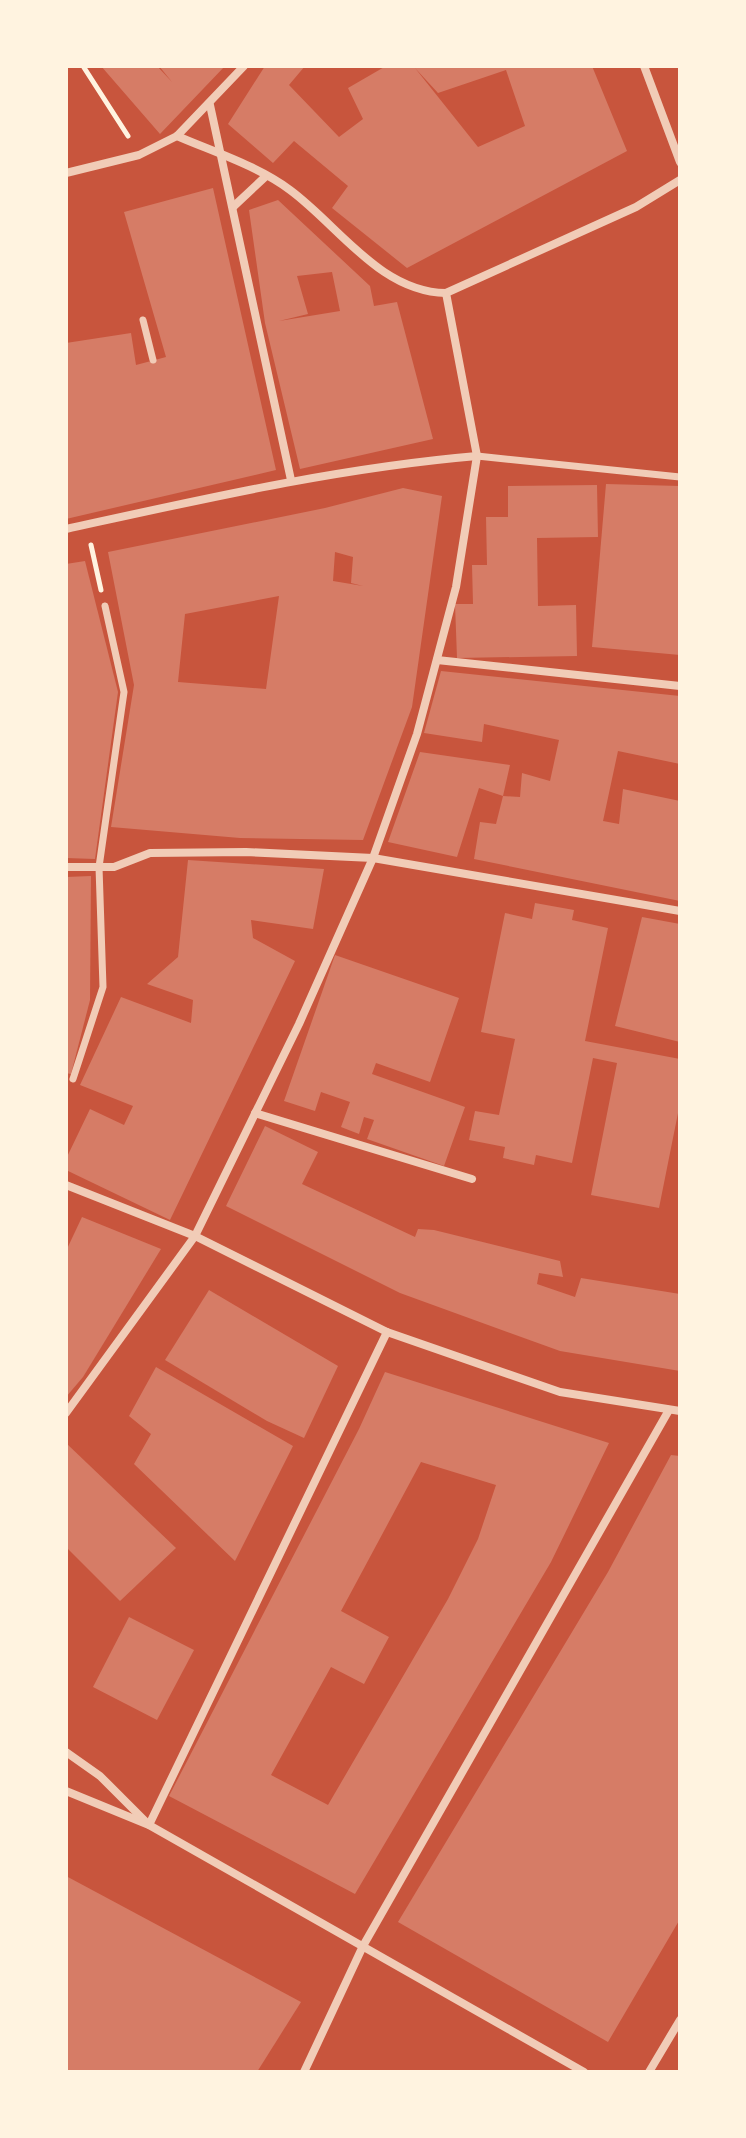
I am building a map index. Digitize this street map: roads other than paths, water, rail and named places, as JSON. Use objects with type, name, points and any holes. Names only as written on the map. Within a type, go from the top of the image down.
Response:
[{"type":"street","points":[[66,173],[139,155],[177,136],[210,105],[244,66]]},
{"type":"street","points":[[644,66],[680,162]]},
{"type":"street","points":[[210,105],[291,480]]},
{"type":"street","points":[[177,136],[288,188],[393,279],[428,293],[446,293],[636,207],[680,180]]},
{"type":"street","points":[[233,207],[265,177]]},
{"type":"street","points":[[66,1413],[195,1236],[373,858],[417,734],[456,587],[477,456],[446,293]]},
{"type":"street","points":[[143,320],[153,360]]},
{"type":"street","points":[[66,529],[291,480],[396,463],[477,456],[680,477]]},
{"type":"street","points":[[73,1079],[103,987],[99,867],[124,692],[105,606]]},
{"type":"street","points":[[437,660],[680,686]]},
{"type":"street","points":[[66,867],[114,867],[150,853],[246,852],[373,858],[680,911]]},
{"type":"street","points":[[255,1113],[472,1179]]},
{"type":"street","points":[[66,1185],[195,1236],[387,1332],[560,1392],[680,1411]]},
{"type":"street","points":[[149,1825],[387,1332]]},
{"type":"street","points":[[304,2072],[363,1946],[669,1410]]},
{"type":"street","points":[[66,1752],[100,1776],[149,1825]]},
{"type":"street","points":[[66,1791],[149,1825],[584,2072]]},
{"type":"street","points":[[649,2072],[680,2020]]}]
